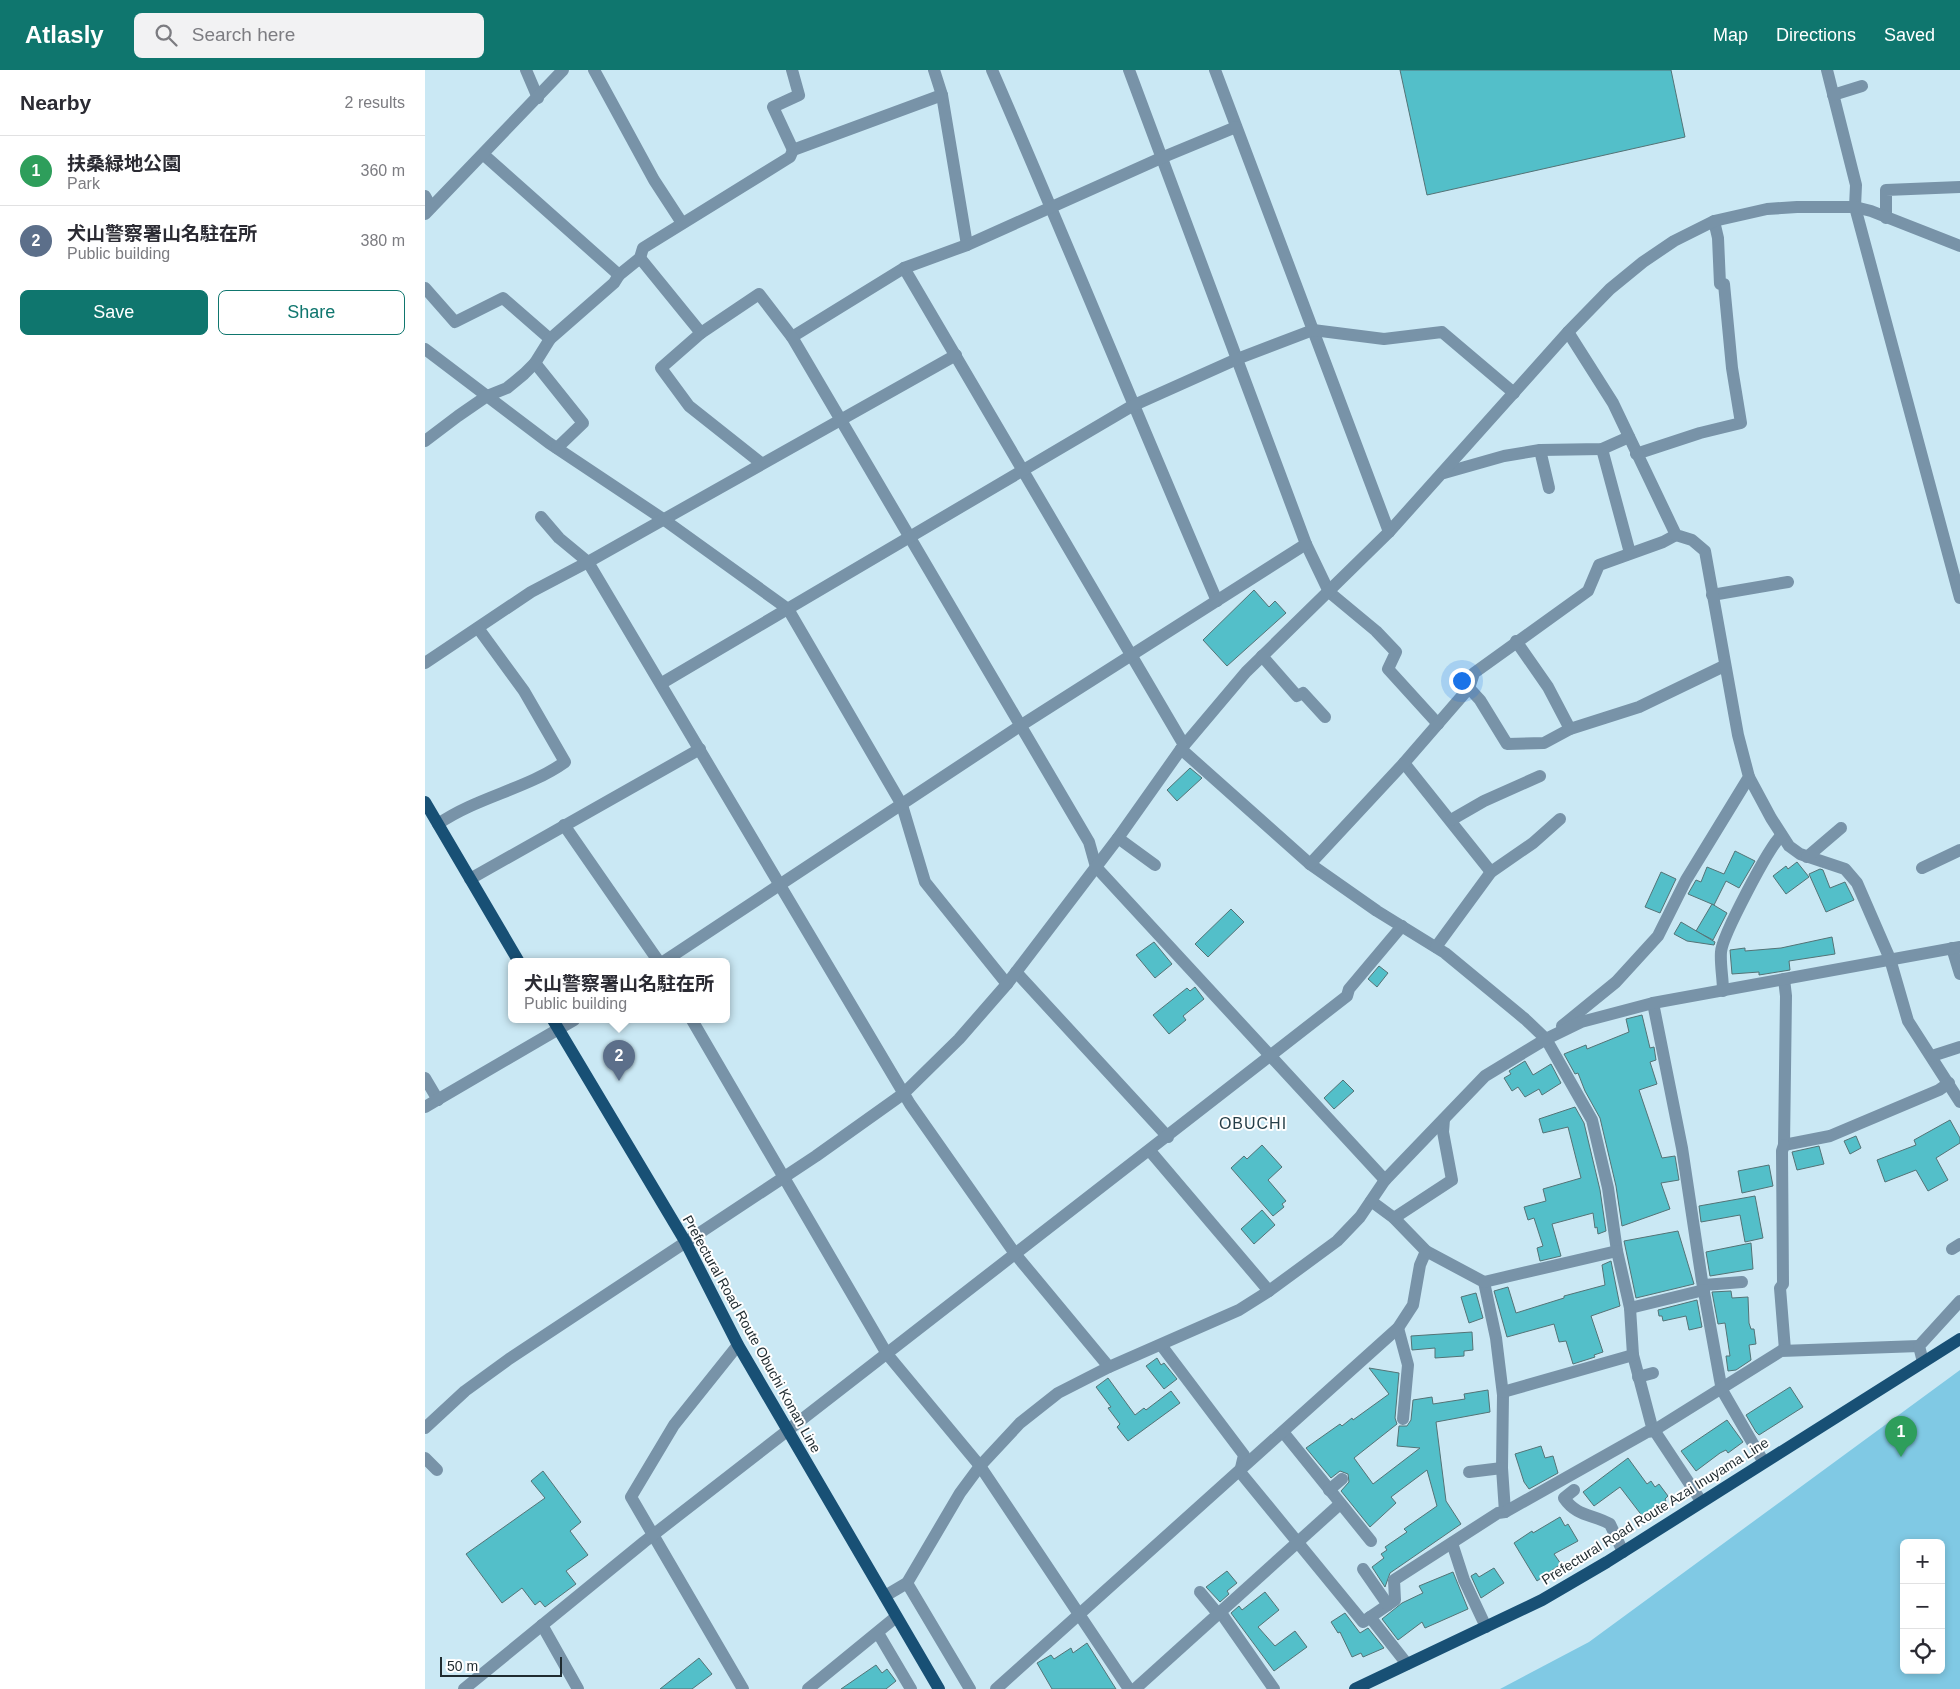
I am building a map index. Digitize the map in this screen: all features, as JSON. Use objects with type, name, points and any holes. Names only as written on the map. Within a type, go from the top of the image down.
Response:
[{"type":"main road","points":[[425,802],[517,958]]},
{"type":"main road","name":"Prefectural Road Route Obuchi Konan Line","points":[[556,1025],[685,1241],[738,1345],[939,1689]]},
{"type":"main road","name":"Prefectural Road Route Azai Inuyama Line","points":[[1355,1689],[1542,1600],[1623,1552],[1763,1461],[1960,1339]]},
{"type":"street","points":[[526,70],[538,98]]},
{"type":"street","points":[[427,206],[484,154],[563,70]]},
{"type":"street","points":[[594,70],[654,180],[682,223]]},
{"type":"street","points":[[792,70],[806,93],[773,107],[793,150]]},
{"type":"street","points":[[934,70],[942,95],[967,245]]},
{"type":"street","points":[[992,70],[1052,208],[1132,406],[1217,601]]},
{"type":"street","points":[[1129,70],[1306,544],[1329,592],[1376,631],[1396,652],[1387,669],[1438,724]]},
{"type":"street","points":[[1215,70],[1389,532]]},
{"type":"street","points":[[1827,70],[1856,185],[1855,207],[1960,598]]},
{"type":"street","points":[[1833,95],[1862,86]]},
{"type":"street","points":[[425,441],[487,396],[507,388],[535,363],[550,338],[640,258],[643,248],[790,157],[793,150],[942,95]]},
{"type":"street","points":[[792,337],[904,268],[967,245],[1161,158],[1236,127]]},
{"type":"street","points":[[484,154],[619,275]]},
{"type":"street","points":[[1886,218],[1887,190],[1960,187]]},
{"type":"street","points":[[425,1428],[465,1391],[685,1241],[783,1178],[903,1094],[959,1039],[1007,984],[1118,838],[1183,747],[1262,656],[1389,532],[1567,332],[1610,290],[1643,262],[1674,241],[1714,221],[1767,209],[1855,207],[1871,211],[1960,246]]},
{"type":"street","points":[[1636,454],[1700,433],[1741,423],[1732,368],[1723,284],[1720,284],[1718,238],[1714,221]]},
{"type":"street","points":[[640,258],[701,332]]},
{"type":"street","points":[[904,268],[1132,656],[1183,747],[1310,864],[1436,947],[1525,1019],[1546,1039],[1592,1120],[1608,1188],[1617,1251],[1630,1308],[1633,1355],[1653,1431],[1701,1501]]},
{"type":"street","points":[[425,288],[455,322],[503,298],[550,338]]},
{"type":"street","points":[[761,463],[689,406],[661,368],[701,332],[759,294],[792,337],[841,419],[1089,842],[1096,866],[1385,1180]]},
{"type":"street","points":[[662,683],[1132,406],[1237,359],[1313,330],[1384,339],[1442,332],[1514,393]]},
{"type":"street","points":[[1567,332],[1613,403],[1636,454],[1677,535],[1692,540],[1705,551],[1724,666],[1738,735],[1749,777],[1781,836],[1789,846],[1807,856],[1845,869],[1857,884],[1890,960],[1908,1021],[1960,1102]]},
{"type":"street","points":[[425,349],[557,448],[663,518],[788,609],[902,805],[925,882],[1007,984]]},
{"type":"street","points":[[425,663],[531,592],[588,562],[663,518],[956,355]]},
{"type":"street","points":[[535,363],[583,423],[557,448]]},
{"type":"street","points":[[1444,472],[1504,456],[1539,450],[1602,449],[1629,437]]},
{"type":"street","points":[[1602,449],[1630,553]]},
{"type":"street","points":[[1539,450],[1549,488]]},
{"type":"street","points":[[541,518],[559,538],[588,562],[662,683],[903,1094],[1016,1255],[1109,1368]]},
{"type":"street","points":[[1310,864],[1404,763],[1469,688],[1474,673],[1588,591],[1599,565],[1663,542],[1677,535]]},
{"type":"street","points":[[667,958],[780,886],[1020,726],[1306,544]]},
{"type":"street","points":[[1713,595],[1788,582]]},
{"type":"street","points":[[438,824],[453,813],[550,773],[565,762],[524,691],[478,628]]},
{"type":"street","points":[[1516,642],[1548,687],[1570,729]]},
{"type":"street","points":[[1262,656],[1297,696],[1303,693],[1325,717]]},
{"type":"street","points":[[1469,688],[1481,700],[1507,744],[1544,743],[1570,729],[1639,707],[1724,666]]},
{"type":"street","points":[[470,879],[700,749]]},
{"type":"street","points":[[1404,763],[1491,872]]},
{"type":"street","points":[[1451,820],[1540,776]]},
{"type":"street","points":[[885,1596],[907,1583],[959,1493],[980,1466],[1020,1423],[1058,1393],[1161,1344],[1239,1310],[1269,1291],[1337,1241],[1360,1216],[1385,1180],[1485,1076],[1546,1039],[1616,982],[1658,936],[1686,880],[1749,777]]},
{"type":"street","points":[[1436,947],[1491,872],[1533,844],[1559,819]]},
{"type":"street","points":[[564,825],[658,958]]},
{"type":"street","points":[[1807,856],[1841,828]]},
{"type":"street","points":[[1723,991],[1721,951],[1725,940],[1769,849],[1781,836]]},
{"type":"street","points":[[1118,838],[1155,865]]},
{"type":"street","points":[[1922,868],[1960,850]]},
{"type":"street","points":[[464,1689],[653,1536],[1347,996],[1349,989],[1402,926]]},
{"type":"street","points":[[1546,1039],[1603,1015],[1653,1003],[1956,947],[1960,974]]},
{"type":"street","points":[[1016,972],[1168,1137]]},
{"type":"street","points":[[1784,979],[1786,1015],[1784,1145],[1782,1151],[1783,1284],[1780,1288],[1785,1350]]},
{"type":"street","points":[[1653,1003],[1682,1148],[1722,1390],[1763,1461]]},
{"type":"street","points":[[694,1023],[887,1354],[980,1466],[1129,1689]]},
{"type":"street","points":[[425,1108],[556,1025]]},
{"type":"street","points":[[1932,1056],[1960,1047]]},
{"type":"street","points":[[425,1078],[438,1100]]},
{"type":"street","points":[[1784,1145],[1830,1136],[1939,1090],[1949,1083]]},
{"type":"street","points":[[1394,1218],[1452,1180],[1443,1132],[1444,1119]]},
{"type":"street","points":[[1150,1151],[1269,1291]]},
{"type":"street","points":[[1371,1201],[1394,1218],[1426,1251],[1484,1282],[1617,1251]]},
{"type":"street","points":[[997,1689],[1398,1328],[1413,1305],[1420,1265],[1426,1251]]},
{"type":"street","points":[[1484,1282],[1496,1338],[1503,1392],[1502,1468],[1505,1512]]},
{"type":"street","points":[[1630,1308],[1704,1288],[1742,1282]]},
{"type":"street","points":[[1240,1472],[1363,1622],[1395,1600],[1394,1580],[1498,1513],[1505,1512],[1647,1432],[1653,1431],[1785,1350],[1919,1346],[1960,1301]]},
{"type":"street","points":[[1398,1328],[1407,1365],[1403,1419]]},
{"type":"street","points":[[1161,1344],[1244,1455],[1240,1472]]},
{"type":"street","points":[[738,1345],[675,1425],[631,1497],[743,1689]]},
{"type":"street","points":[[1919,1346],[1923,1362]]},
{"type":"street","points":[[1503,1392],[1633,1355]]},
{"type":"street","points":[[1638,1377],[1653,1373]]},
{"type":"street","points":[[1283,1432],[1371,1541]]},
{"type":"street","points":[[425,1458],[437,1470]]},
{"type":"street","points":[[1469,1472],[1502,1468]]},
{"type":"street","points":[[1329,1490],[1342,1479]]},
{"type":"street","points":[[1574,1490],[1564,1498],[1567,1502],[1581,1514],[1610,1524],[1623,1552]]},
{"type":"street","points":[[1135,1689],[1340,1504]]},
{"type":"street","points":[[1452,1543],[1464,1580],[1486,1627]]},
{"type":"street","points":[[1363,1569],[1388,1605]]},
{"type":"street","points":[[907,1583],[970,1689]]},
{"type":"street","points":[[1200,1592],[1220,1614],[1274,1689]]},
{"type":"street","points":[[808,1689],[897,1617]]},
{"type":"street","points":[[1370,1617],[1407,1664]]},
{"type":"street","points":[[542,1625],[578,1689]]},
{"type":"street","points":[[877,1633],[911,1689]]},
{"type":"shaded area","points":[[1960,1370],[1960,1689],[1500,1689],[1589,1642]]},
{"type":"building","points":[[1400,70],[1671,70],[1685,137],[1427,195]]},
{"type":"building","points":[[1254,590],[1269,607],[1275,601],[1286,613],[1227,666],[1203,640]]},
{"type":"building","points":[[1190,768],[1202,778],[1177,801],[1167,790]]},
{"type":"building","points":[[1735,851],[1755,861],[1739,888],[1726,881],[1714,905],[1688,894],[1696,880],[1701,882],[1707,867],[1724,874]]},
{"type":"building","points":[[1797,862],[1809,877],[1786,894],[1773,876],[1786,866],[1788,869]]},
{"type":"building","points":[[1820,869],[1823,870],[1830,888],[1845,882],[1854,900],[1826,912],[1809,874]]},
{"type":"building","points":[[1661,872],[1676,879],[1660,913],[1645,907]]},
{"type":"building","points":[[1712,904],[1727,913],[1713,940],[1696,931]]},
{"type":"building","points":[[1231,909],[1244,922],[1208,957],[1195,944]]},
{"type":"building","points":[[1681,922],[1715,942],[1714,945],[1687,941],[1674,934]]},
{"type":"building","points":[[1832,937],[1835,954],[1789,961],[1790,970],[1759,975],[1759,972],[1732,974],[1730,950],[1745,948],[1745,951],[1781,948]]},
{"type":"building","points":[[1154,942],[1172,964],[1155,978],[1136,955]]},
{"type":"building","points":[[1379,966],[1388,973],[1377,987],[1368,979]]},
{"type":"building","points":[[1195,987],[1204,999],[1183,1016],[1186,1020],[1169,1034],[1153,1015],[1187,988],[1190,991]]},
{"type":"building","points":[[1642,1015],[1650,1048],[1654,1047],[1656,1060],[1650,1062],[1657,1084],[1639,1090],[1662,1158],[1675,1156],[1679,1180],[1661,1183],[1670,1209],[1622,1226],[1616,1186],[1600,1118],[1585,1091],[1578,1073],[1575,1074],[1564,1054],[1586,1045],[1587,1049],[1629,1032],[1626,1019]]},
{"type":"building","points":[[1525,1061],[1533,1075],[1551,1064],[1561,1083],[1542,1095],[1539,1089],[1525,1097],[1518,1087],[1512,1091],[1504,1078],[1511,1074],[1509,1071]]},
{"type":"building","points":[[1343,1080],[1354,1091],[1334,1109],[1324,1098]]},
{"type":"building","points":[[1575,1107],[1584,1123],[1600,1190],[1606,1231],[1598,1234],[1597,1227],[1595,1228],[1593,1213],[1552,1224],[1561,1256],[1540,1261],[1537,1248],[1543,1246],[1534,1218],[1528,1220],[1524,1207],[1546,1201],[1543,1189],[1581,1178],[1568,1127],[1543,1133],[1539,1119]]},
{"type":"building","points":[[1950,1120],[1960,1138],[1960,1143],[1936,1158],[1948,1180],[1928,1191],[1916,1170],[1885,1182],[1877,1160],[1916,1145],[1914,1140]]},
{"type":"building","points":[[1856,1136],[1861,1148],[1850,1154],[1844,1141]]},
{"type":"building","points":[[1262,1145],[1282,1167],[1268,1180],[1286,1201],[1282,1204],[1284,1207],[1273,1216],[1231,1168],[1244,1156],[1247,1159]]},
{"type":"building","points":[[1819,1146],[1824,1164],[1797,1170],[1792,1152]]},
{"type":"building","points":[[1769,1165],[1773,1186],[1742,1193],[1738,1171]]},
{"type":"building","points":[[1755,1196],[1763,1238],[1745,1242],[1740,1215],[1701,1222],[1699,1206]]},
{"type":"building","points":[[1262,1210],[1275,1225],[1254,1244],[1241,1229]]},
{"type":"building","points":[[1678,1231],[1694,1284],[1636,1298],[1624,1241]]},
{"type":"building","points":[[1751,1243],[1753,1269],[1710,1276],[1706,1252]]},
{"type":"building","points":[[1611,1261],[1620,1306],[1591,1316],[1603,1352],[1594,1355],[1595,1357],[1573,1364],[1566,1341],[1559,1342],[1554,1324],[1507,1337],[1494,1291],[1508,1287],[1516,1313],[1564,1298],[1564,1296],[1605,1285],[1602,1265]]},
{"type":"building","points":[[1731,1291],[1732,1298],[1748,1297],[1749,1323],[1751,1329],[1754,1329],[1756,1344],[1749,1345],[1751,1360],[1736,1370],[1728,1371],[1726,1356],[1730,1356],[1725,1323],[1718,1324],[1712,1292]]},
{"type":"building","points":[[1476,1293],[1483,1318],[1469,1323],[1461,1297]]},
{"type":"building","points":[[1697,1300],[1702,1327],[1689,1330],[1686,1316],[1663,1321],[1662,1316],[1659,1316],[1658,1310]]},
{"type":"building","points":[[1472,1332],[1473,1350],[1464,1351],[1464,1356],[1435,1358],[1435,1348],[1412,1350],[1411,1336]]},
{"type":"building","points":[[1157,1358],[1161,1365],[1164,1363],[1177,1379],[1164,1389],[1146,1366]]},
{"type":"building","points":[[1369,1368],[1399,1373],[1395,1418],[1397,1424],[1354,1458],[1373,1484],[1420,1448],[1397,1446],[1399,1426],[1407,1426],[1411,1420],[1413,1400],[1432,1397],[1433,1404],[1465,1399],[1464,1394],[1488,1390],[1490,1412],[1436,1422],[1446,1501],[1461,1524],[1390,1573],[1385,1587],[1372,1567],[1384,1558],[1381,1554],[1387,1550],[1385,1547],[1407,1532],[1404,1529],[1437,1506],[1427,1470],[1391,1497],[1396,1503],[1370,1527],[1341,1491],[1349,1482],[1348,1474],[1340,1471],[1331,1478],[1306,1448],[1340,1424],[1342,1426],[1352,1418],[1353,1420],[1389,1394]]},
{"type":"building","points":[[1108,1378],[1135,1415],[1144,1408],[1146,1410],[1171,1391],[1180,1403],[1128,1441],[1117,1427],[1120,1424],[1108,1408],[1111,1407],[1096,1387]]},
{"type":"building","points":[[1790,1387],[1803,1407],[1759,1435],[1746,1415]]},
{"type":"building","points":[[1727,1420],[1743,1442],[1728,1453],[1726,1450],[1720,1453],[1696,1471],[1681,1451]]},
{"type":"building","points":[[1541,1446],[1545,1458],[1553,1456],[1558,1473],[1529,1489],[1524,1482],[1515,1454]]},
{"type":"building","points":[[1628,1458],[1647,1484],[1651,1481],[1655,1487],[1659,1484],[1668,1496],[1665,1499],[1666,1501],[1643,1517],[1620,1487],[1594,1506],[1583,1492]]},
{"type":"building","points":[[543,1471],[581,1522],[570,1531],[588,1555],[566,1571],[576,1584],[545,1607],[540,1601],[535,1605],[522,1588],[502,1603],[466,1554],[545,1498],[531,1481]]},
{"type":"building","points":[[1560,1517],[1565,1526],[1568,1524],[1578,1541],[1554,1554],[1561,1564],[1537,1581],[1514,1543],[1532,1531],[1533,1533]]},
{"type":"building","points":[[1494,1568],[1504,1583],[1481,1598],[1471,1576],[1476,1573],[1479,1577]]},
{"type":"building","points":[[1227,1571],[1237,1583],[1227,1591],[1229,1594],[1220,1602],[1206,1587]]},
{"type":"building","points":[[1453,1572],[1468,1609],[1425,1628],[1422,1622],[1398,1640],[1382,1619],[1402,1603],[1423,1593],[1419,1586]]},
{"type":"building","points":[[1265,1592],[1279,1610],[1258,1627],[1275,1646],[1295,1631],[1307,1647],[1274,1671],[1231,1613],[1239,1606],[1242,1610]]},
{"type":"building","points":[[1345,1613],[1360,1633],[1368,1628],[1384,1648],[1363,1657],[1361,1653],[1352,1657],[1340,1632],[1338,1633],[1331,1622]]},
{"type":"building","points":[[1087,1643],[1116,1689],[1052,1689],[1037,1663],[1051,1655],[1054,1659],[1071,1648],[1073,1653]]},
{"type":"building","points":[[699,1658],[712,1674],[692,1689],[660,1689]]},
{"type":"building","points":[[876,1665],[882,1673],[887,1669],[896,1681],[886,1689],[841,1689]]},
{"type":"place","name":"犬山警察署山名駐在所","points":[[619,1081]]},
{"type":"place","name":"扶桑緑地公園","points":[[1901,1457]]},
{"type":"district","name":"OBUCHI","points":[[1253,1123]]}]
